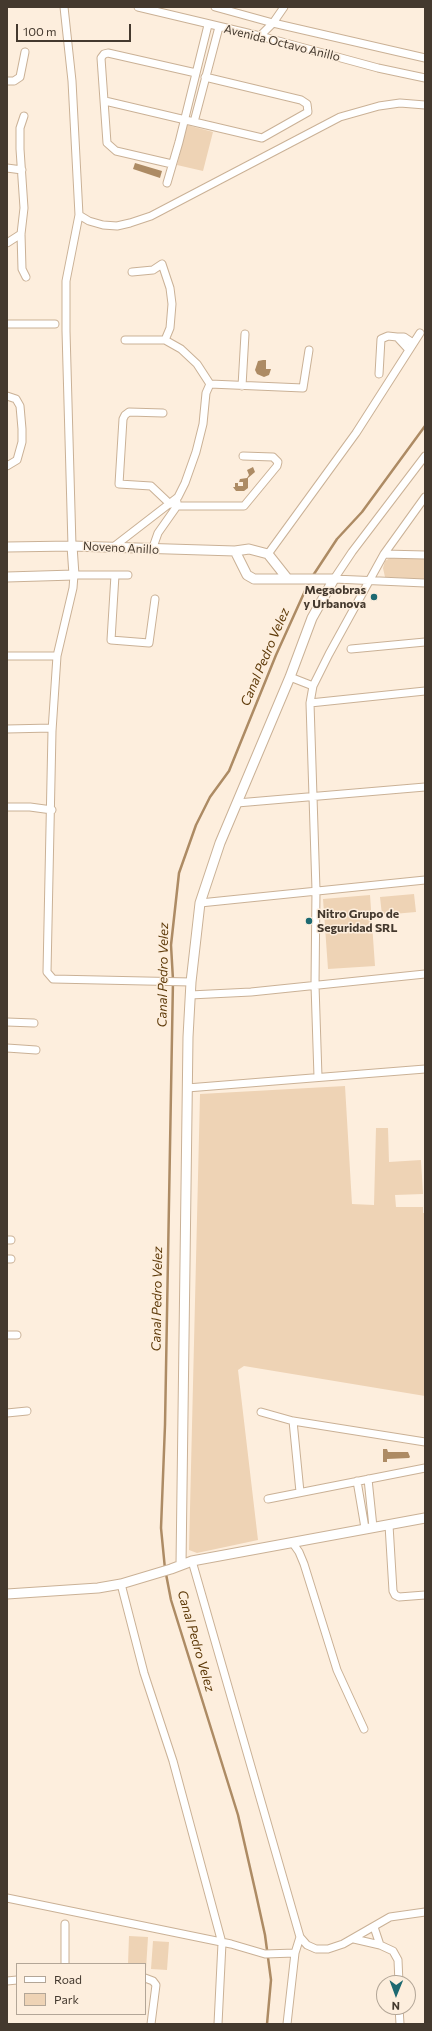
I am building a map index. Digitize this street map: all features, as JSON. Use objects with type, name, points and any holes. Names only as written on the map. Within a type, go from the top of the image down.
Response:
[{"type":"street","points":[[64,7],[72,81],[79,215],[66,281],[66,331],[74,575],[73,588],[57,656],[52,728],[52,810],[47,972],[53,979],[187,982]]},
{"type":"street","name":"Avenida Octavo Anillo","points":[[138,7],[208,25],[260,36],[378,68],[425,78]]},
{"type":"street","name":"Avenida Octavo Anillo","points":[[215,7],[274,23],[425,58]]},
{"type":"street","points":[[260,36],[274,23],[284,7]]},
{"type":"street","points":[[166,183],[184,120],[208,25]]},
{"type":"street","points":[[194,122],[219,27]]},
{"type":"street","points":[[7,81],[20,77],[25,52]]},
{"type":"street","points":[[172,164],[116,151],[107,143],[101,58],[104,54],[108,53],[196,73]]},
{"type":"street","points":[[105,101],[262,138],[305,114],[308,109],[307,104],[300,100],[205,77]]},
{"type":"street","points":[[79,215],[89,221],[103,225],[116,226],[130,223],[151,216],[169,207],[340,117],[379,106],[400,103],[425,105]]},
{"type":"street","points":[[24,116],[20,128],[24,214],[21,234],[22,269],[26,277]]},
{"type":"street","points":[[7,168],[22,170]]},
{"type":"street","points":[[7,243],[21,234]]},
{"type":"street","points":[[132,272],[153,270],[162,264],[170,288],[172,304],[170,328],[164,340]]},
{"type":"street","points":[[7,324],[55,324]]},
{"type":"street","points":[[287,578],[268,554],[356,432],[420,333]]},
{"type":"street","points":[[242,386],[244,334]]},
{"type":"street","points":[[379,374],[381,339],[388,336],[404,337],[411,346]]},
{"type":"street","points":[[125,340],[164,340],[181,349],[197,364],[210,384]]},
{"type":"street","points":[[210,384],[303,388],[309,350]]},
{"type":"street","points":[[152,550],[158,532],[185,484],[196,452],[203,424],[206,393],[210,384]]},
{"type":"street","points":[[7,396],[16,399],[20,406],[22,442],[17,460],[7,466]]},
{"type":"street","points":[[163,413],[129,412],[125,414],[123,419],[120,484],[152,486],[174,505]]},
{"type":"street","points":[[112,548],[174,505],[244,506],[277,466],[278,462],[273,457],[243,456]]},
{"type":"street","points":[[181,1564],[187,1088],[190,995],[187,982],[200,903],[220,843],[290,677],[312,618],[334,579],[352,552],[425,456]]},
{"type":"street","points":[[318,1076],[315,985],[316,890],[314,796],[310,703],[313,686],[328,654],[384,554],[425,497]]},
{"type":"street","name":"Noveno Anillo","points":[[7,547],[72,546],[152,550],[235,551],[249,549],[268,554]]},
{"type":"street","points":[[235,551],[247,575],[250,578],[261,580],[287,578],[425,583]]},
{"type":"street","points":[[384,554],[425,555]]},
{"type":"street","points":[[115,575],[111,640],[149,643],[155,599]]},
{"type":"street","points":[[7,577],[128,575]]},
{"type":"street","points":[[351,649],[425,642]]},
{"type":"street","points":[[7,656],[57,656]]},
{"type":"street","points":[[290,677],[313,686]]},
{"type":"street","points":[[310,703],[425,692]]},
{"type":"street","points":[[7,729],[52,728]]},
{"type":"street","points":[[237,803],[425,787]]},
{"type":"street","points":[[7,807],[52,810]]},
{"type":"street","points":[[200,903],[425,880]]},
{"type":"street","points":[[190,995],[251,992],[425,974]]},
{"type":"street","points":[[7,1022],[34,1023]]},
{"type":"street","points":[[7,1048],[36,1050]]},
{"type":"street","points":[[187,1088],[318,1076],[425,1070]]},
{"type":"street","points":[[7,1335],[17,1335]]},
{"type":"street","points":[[7,1413],[27,1411]]},
{"type":"street","points":[[261,1412],[293,1422],[425,1442]]},
{"type":"street","points":[[293,1422],[300,1492]]},
{"type":"street","points":[[268,1499],[425,1468]]},
{"type":"street","points":[[368,1479],[369,1527]]},
{"type":"street","points":[[357,1481],[369,1527]]},
{"type":"street","points":[[7,1594],[98,1588],[121,1584],[192,1561],[369,1527],[425,1518]]},
{"type":"street","points":[[389,1525],[395,1594],[399,1597],[425,1594]]},
{"type":"street","points":[[292,1542],[299,1552],[304,1564],[337,1670],[364,1729]]},
{"type":"street","points":[[192,1561],[300,1937],[307,1946],[316,1949],[328,1949],[354,1939],[390,1917],[425,1912]]},
{"type":"street","points":[[121,1584],[144,1673],[173,1761],[222,1943],[218,2024]]},
{"type":"street","points":[[7,1898],[222,1943],[265,1954],[296,1953]]},
{"type":"street","points":[[65,1924],[65,1963]]},
{"type":"street","points":[[374,1927],[380,1945]]},
{"type":"street","points":[[287,2024],[296,1953],[300,1937]]},
{"type":"street","points":[[354,1939],[380,1945],[393,1951],[398,1960],[399,1975]]},
{"type":"street","points":[[146,1978],[153,1981],[156,1985],[150,2024]]},
{"type":"green space","points":[[187,125],[213,132],[203,171],[177,165]]},
{"type":"green space","points":[[390,558],[425,559],[425,579],[385,577],[383,568],[385,561]]},
{"type":"green space","points":[[414,894],[416,912],[382,915],[380,897]]},
{"type":"green space","points":[[370,895],[375,966],[328,969],[323,899]]},
{"type":"green space","points":[[345,1086],[352,1204],[374,1205],[376,1128],[388,1128],[389,1162],[421,1160],[423,1194],[395,1195],[396,1207],[423,1207],[423,1213],[425,1213],[425,1396],[244,1366],[238,1370],[258,1540],[197,1553],[189,1550],[200,1094]]},
{"type":"green space","points":[[129,1936],[148,1937],[146,1969],[146,1963],[128,1963]]},
{"type":"green space","points":[[153,1941],[169,1942],[167,1970],[151,1969]]},
{"type":"shaded area","points":[[135,163],[162,171],[160,178],[133,169]]},
{"type":"shaded area","points":[[266,360],[266,369],[271,369],[269,375],[264,377],[257,374],[255,370],[258,361]]},
{"type":"shaded area","points":[[253,467],[255,472],[248,478],[248,488],[244,491],[236,491],[233,487],[235,487],[235,483],[238,483],[238,486],[243,486],[243,482],[239,482],[240,479],[247,478],[249,475],[247,470]]},
{"type":"shaded area","points":[[383,1449],[387,1449],[388,1452],[408,1452],[410,1457],[387,1459],[387,1462],[383,1462]]},
{"type":"waterway","name":"Canal Pedro Velez","points":[[312,577],[337,539],[362,512],[425,426]]},
{"type":"waterway","name":"Canal Pedro Velez","points":[[165,1569],[161,1528],[165,1425],[173,980],[171,945],[179,873],[196,825],[210,797],[229,771],[276,655],[309,582]]},
{"type":"waterway","name":"Canal Pedro Velez","points":[[166,1574],[171,1600],[238,1815],[256,1894],[265,1935],[271,1980],[267,2024]]},
{"type":"place","name":"Megaobras y Urbanova","points":[[374,597]]},
{"type":"place","name":"Nitro Grupo de Seguridad SRL","points":[[309,921]]}]
